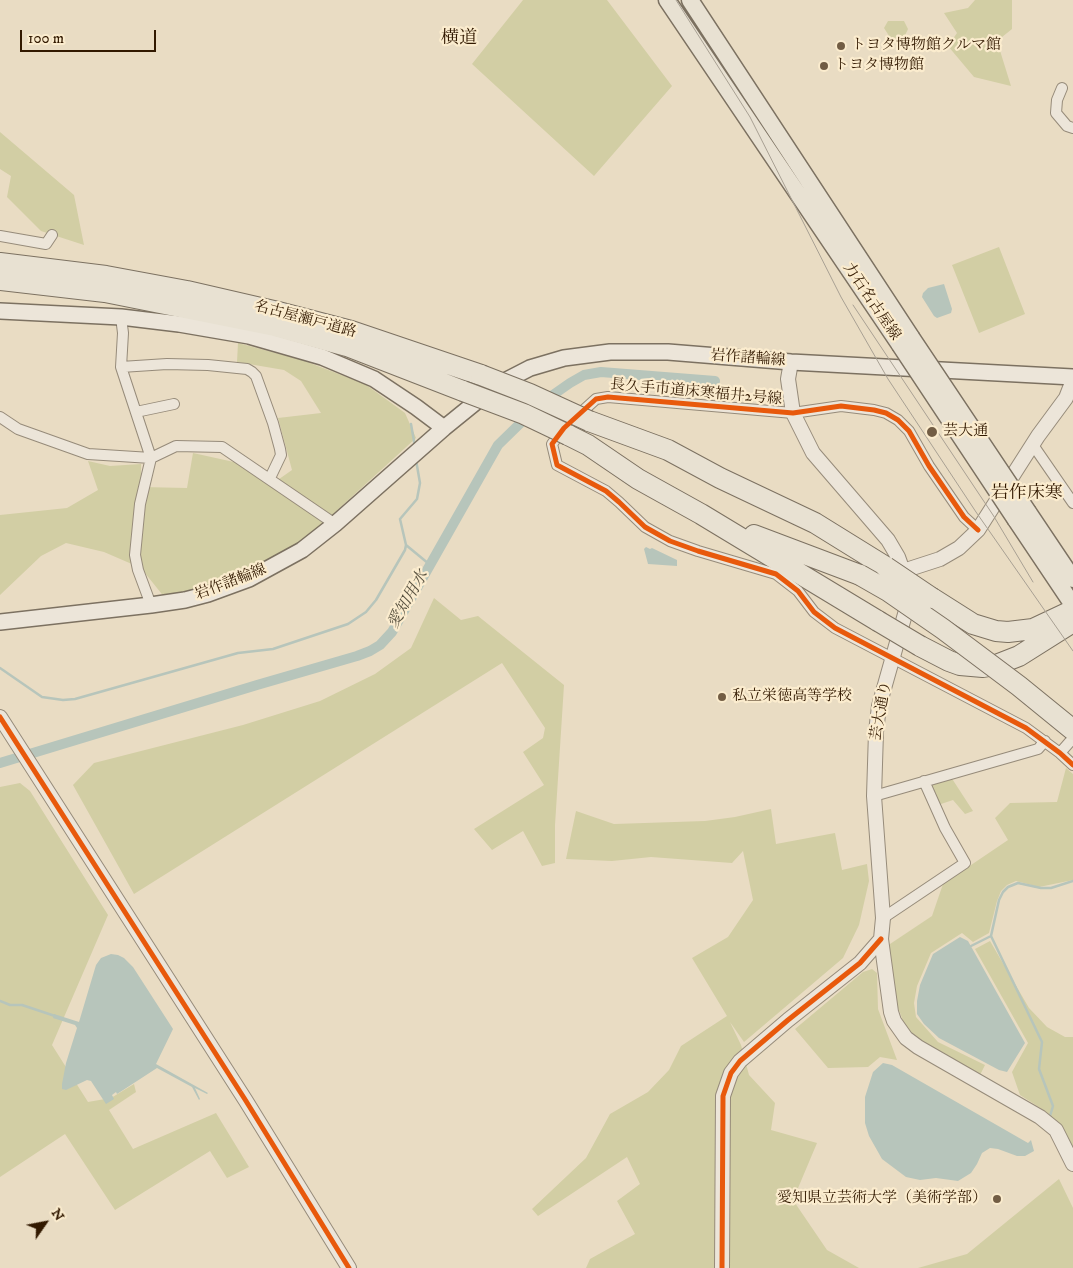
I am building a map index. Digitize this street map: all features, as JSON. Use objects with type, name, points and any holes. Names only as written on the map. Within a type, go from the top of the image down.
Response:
[{"type":"highway","name":"名古屋瀬戸道路","points":[[0,263],[106,276],[187,291],[351,331],[481,375],[530,394],[593,423],[668,450],[720,478]]},
{"type":"highway","name":"名古屋瀬戸道路","points":[[0,280],[105,292],[275,326],[347,346],[524,414],[588,444],[644,483],[701,514]]},
{"type":"highway","points":[[720,478],[815,523],[895,569],[932,598],[973,624],[996,631],[1008,632],[1033,629],[1055,620],[1073,609]]},
{"type":"highway","points":[[720,478],[948,624],[1022,679],[1073,721]]},
{"type":"highway","points":[[701,514],[862,570],[1019,686],[1073,730]]},
{"type":"highway","points":[[701,514],[949,662],[972,667],[1002,663],[1019,656],[1073,622]]},
{"type":"main road","name":"力石名古屋線","points":[[667,0],[906,341],[1022,516],[1073,605]]},
{"type":"main road","name":"力石名古屋線","points":[[690,0],[874,294]]},
{"type":"main road","points":[[0,311],[121,318],[179,324],[249,336],[322,357],[374,379],[444,428]]},
{"type":"main road","name":"岩作諸輪線","points":[[0,622],[185,600],[249,579],[302,550],[497,385],[530,368],[564,358],[610,352],[668,352],[791,362],[1073,379]]},
{"type":"main road","name":"力石名古屋線","points":[[1022,516],[1073,579]]},
{"type":"street","points":[[1062,88],[1057,100],[1056,113],[1067,126],[1073,128]]},
{"type":"street","points":[[0,236],[46,244],[52,235]]},
{"type":"street","points":[[121,318],[123,332],[121,368],[151,458],[140,504],[135,555],[138,570],[151,605]]},
{"type":"street","points":[[791,362],[788,379],[793,414]]},
{"type":"street","points":[[121,368],[167,364],[208,365],[247,369],[252,372],[256,376],[280,449],[281,455],[270,478]]},
{"type":"street","points":[[895,569],[940,559],[959,548],[978,530],[1066,398],[1073,379]]},
{"type":"street","name":"長久手市道床寒福井2号線","points":[[978,530],[964,517],[929,466],[909,431],[898,420],[886,413],[849,407],[823,408],[793,414],[608,397],[596,398],[558,435],[552,444],[557,465],[606,491],[644,527],[698,551],[776,574],[798,591],[814,612],[835,628],[1026,728],[1045,741],[1073,765]]},
{"type":"street","points":[[136,412],[174,404]]},
{"type":"street","name":"芸大通り","points":[[793,414],[814,453],[888,540],[898,557],[895,569],[909,600],[879,706],[876,732],[874,796],[883,918],[881,939],[891,1012],[906,1038],[1040,1117],[1056,1130],[1073,1164]]},
{"type":"street","points":[[0,417],[18,429],[88,454],[151,458],[176,446],[222,447],[335,524]]},
{"type":"street","points":[[1033,445],[1073,502]]},
{"type":"street","points":[[0,717],[241,1093],[349,1268]]},
{"type":"street","points":[[1060,753],[1073,738]]},
{"type":"street","points":[[874,796],[1038,749],[1045,741]]},
{"type":"street","points":[[883,918],[965,863],[945,828],[924,781]]},
{"type":"street","points":[[722,1268],[723,1096],[731,1073],[740,1061],[781,1026],[860,963],[881,939]]},
{"type":"shaded area","points":[[523,0],[607,0],[672,86],[594,176],[472,64]]},
{"type":"shaded area","points":[[975,0],[1012,0],[1012,29],[997,41],[1011,86],[974,77],[948,46],[957,33],[944,13],[968,8]]},
{"type":"shaded area","points":[[888,21],[904,21],[908,29],[901,44],[893,42],[884,28]]},
{"type":"shaded area","points":[[0,132],[74,195],[84,245],[41,231],[7,197],[11,176],[0,169]]},
{"type":"shaded area","points":[[999,247],[1025,314],[979,333],[952,265]]},
{"type":"shaded area","points":[[944,284],[952,309],[951,313],[937,318],[922,297],[928,288]]},
{"type":"shaded area","points":[[238,343],[302,360],[365,384],[405,413],[416,438],[298,546],[235,579],[165,598],[141,568],[104,552],[66,543],[41,556],[0,595],[0,515],[67,508],[98,490],[88,461],[110,466],[141,464],[141,487],[187,488],[193,453],[243,464],[272,484],[292,470],[278,418],[321,413],[301,381],[284,370],[237,362]]},
{"type":"shaded area","points":[[646,547],[677,560],[677,566],[648,564],[644,549]]},
{"type":"shaded area","points":[[434,598],[461,620],[478,616],[564,685],[555,825],[555,863],[542,866],[523,831],[492,850],[474,829],[544,785],[523,752],[543,738],[545,728],[502,663],[134,894],[73,785],[94,763],[243,725],[320,701],[375,674],[411,648]]},
{"type":"shaded area","points":[[1066,768],[1073,774],[1073,880],[1039,887],[1016,881],[1007,885],[1001,891],[997,901],[989,933],[973,942],[962,933],[931,953],[917,986],[914,1003],[916,1017],[938,1042],[985,1065],[980,1075],[915,1038],[905,1026],[894,997],[887,946],[932,916],[943,884],[1008,840],[995,818],[1010,803],[1057,802]]},
{"type":"shaded area","points":[[949,774],[973,811],[965,814],[953,800],[935,806],[924,781]]},
{"type":"shaded area","points":[[20,783],[30,791],[108,915],[52,1045],[88,1102],[111,1098],[134,1084],[136,1092],[109,1110],[133,1149],[216,1113],[249,1167],[227,1178],[210,1151],[115,1210],[65,1134],[0,1177],[0,787]]},
{"type":"shaded area","points":[[771,809],[776,844],[835,833],[842,870],[867,864],[869,881],[859,925],[843,958],[744,1042],[730,1022],[741,1045],[749,1075],[775,1103],[771,1130],[817,1143],[793,1200],[827,1250],[859,1268],[586,1268],[590,1259],[635,1234],[617,1201],[640,1184],[627,1157],[538,1216],[532,1209],[586,1158],[610,1114],[648,1092],[669,1070],[681,1046],[727,1016],[692,958],[728,937],[753,900],[743,851],[732,863],[651,857],[612,861],[566,859],[576,811],[614,824],[705,821]]},
{"type":"shaded area","points":[[960,937],[968,941],[1025,1043],[1007,1072],[999,1070],[939,1038],[924,1024],[917,1014],[920,985],[933,954]]},
{"type":"shaded area","points":[[990,941],[1029,1008],[1047,1027],[1065,1037],[1073,1037],[1073,1147],[1059,1125],[1045,1111],[1020,1095],[1012,1072],[1028,1043],[975,949]]},
{"type":"shaded area","points":[[111,954],[124,958],[133,967],[173,1029],[156,1064],[208,1093],[195,1088],[199,1100],[192,1087],[157,1068],[117,1094],[116,1092],[112,1095],[114,1099],[106,1104],[91,1081],[87,1080],[66,1090],[62,1089],[66,1063],[77,1028],[75,1025],[53,1018],[54,1014],[79,1022],[96,965],[101,958]]},
{"type":"shaded area","points":[[872,969],[877,973],[878,1009],[897,1060],[880,1057],[868,1067],[828,1068],[795,1029],[863,972]]},
{"type":"shaded area","points":[[883,1063],[892,1065],[1028,1143],[1031,1140],[1034,1151],[1025,1156],[1017,1156],[990,1148],[982,1153],[971,1173],[958,1181],[936,1178],[920,1180],[906,1177],[882,1159],[869,1136],[865,1123],[865,1097],[873,1072]]},
{"type":"shaded area","points":[[1059,1179],[1073,1208],[1073,1268],[918,1268],[967,1254]]},
{"type":"waterway","name":"愛知用水","points":[[0,763],[370,651],[380,645],[392,632],[498,445],[540,404],[584,375],[601,372],[715,381]]},
{"type":"waterway","points":[[411,424],[415,447]]},
{"type":"waterway","points":[[0,668],[42,697],[63,700],[75,699],[238,653],[273,649],[348,624],[366,612],[376,600],[405,550],[406,545],[400,519],[417,499],[420,483],[416,460]]},
{"type":"waterway","points":[[406,545],[429,564]]},
{"type":"waterway","points":[[971,946],[991,936],[999,900],[1008,887],[1018,883],[1051,888],[1073,881]]},
{"type":"waterway","points":[[991,936],[1042,1042],[1039,1069],[1053,1106],[1050,1116]]},
{"type":"waterway","points":[[0,1001],[10,1005],[22,1005],[55,1016]]},
{"type":"tram line","points":[[676,0],[750,117],[841,297],[888,379],[976,512],[1073,651]]},
{"type":"tram line","points":[[853,305],[993,515],[1033,582]]},
{"type":"cycle path","points":[[978,530],[964,517],[929,466],[909,431],[898,420],[886,413],[874,410],[841,406],[793,413],[608,397],[596,399],[564,428],[552,444],[557,465],[606,491],[645,527],[670,541],[776,574],[798,591],[814,612],[835,628],[1026,728],[1073,765]]},
{"type":"cycle path","points":[[0,717],[246,1101],[349,1268]]},
{"type":"cycle path","points":[[722,1268],[723,1096],[731,1073],[740,1061],[788,1020],[860,963],[881,939]]},
{"type":"place","name":"トヨタ博物館クルマ館","points":[[841,46]]},
{"type":"place","name":"トヨタ博物館","points":[[824,66]]},
{"type":"place","name":"芸大通","points":[[932,432]]},
{"type":"place","name":"私立栄徳高等学校","points":[[722,697]]},
{"type":"place","name":"愛知県立芸術大学（美術学部）","points":[[997,1199]]},
{"type":"district","name":"横道","points":[[459,39]]},
{"type":"district","name":"岩作床寒","points":[[1027,494]]}]
